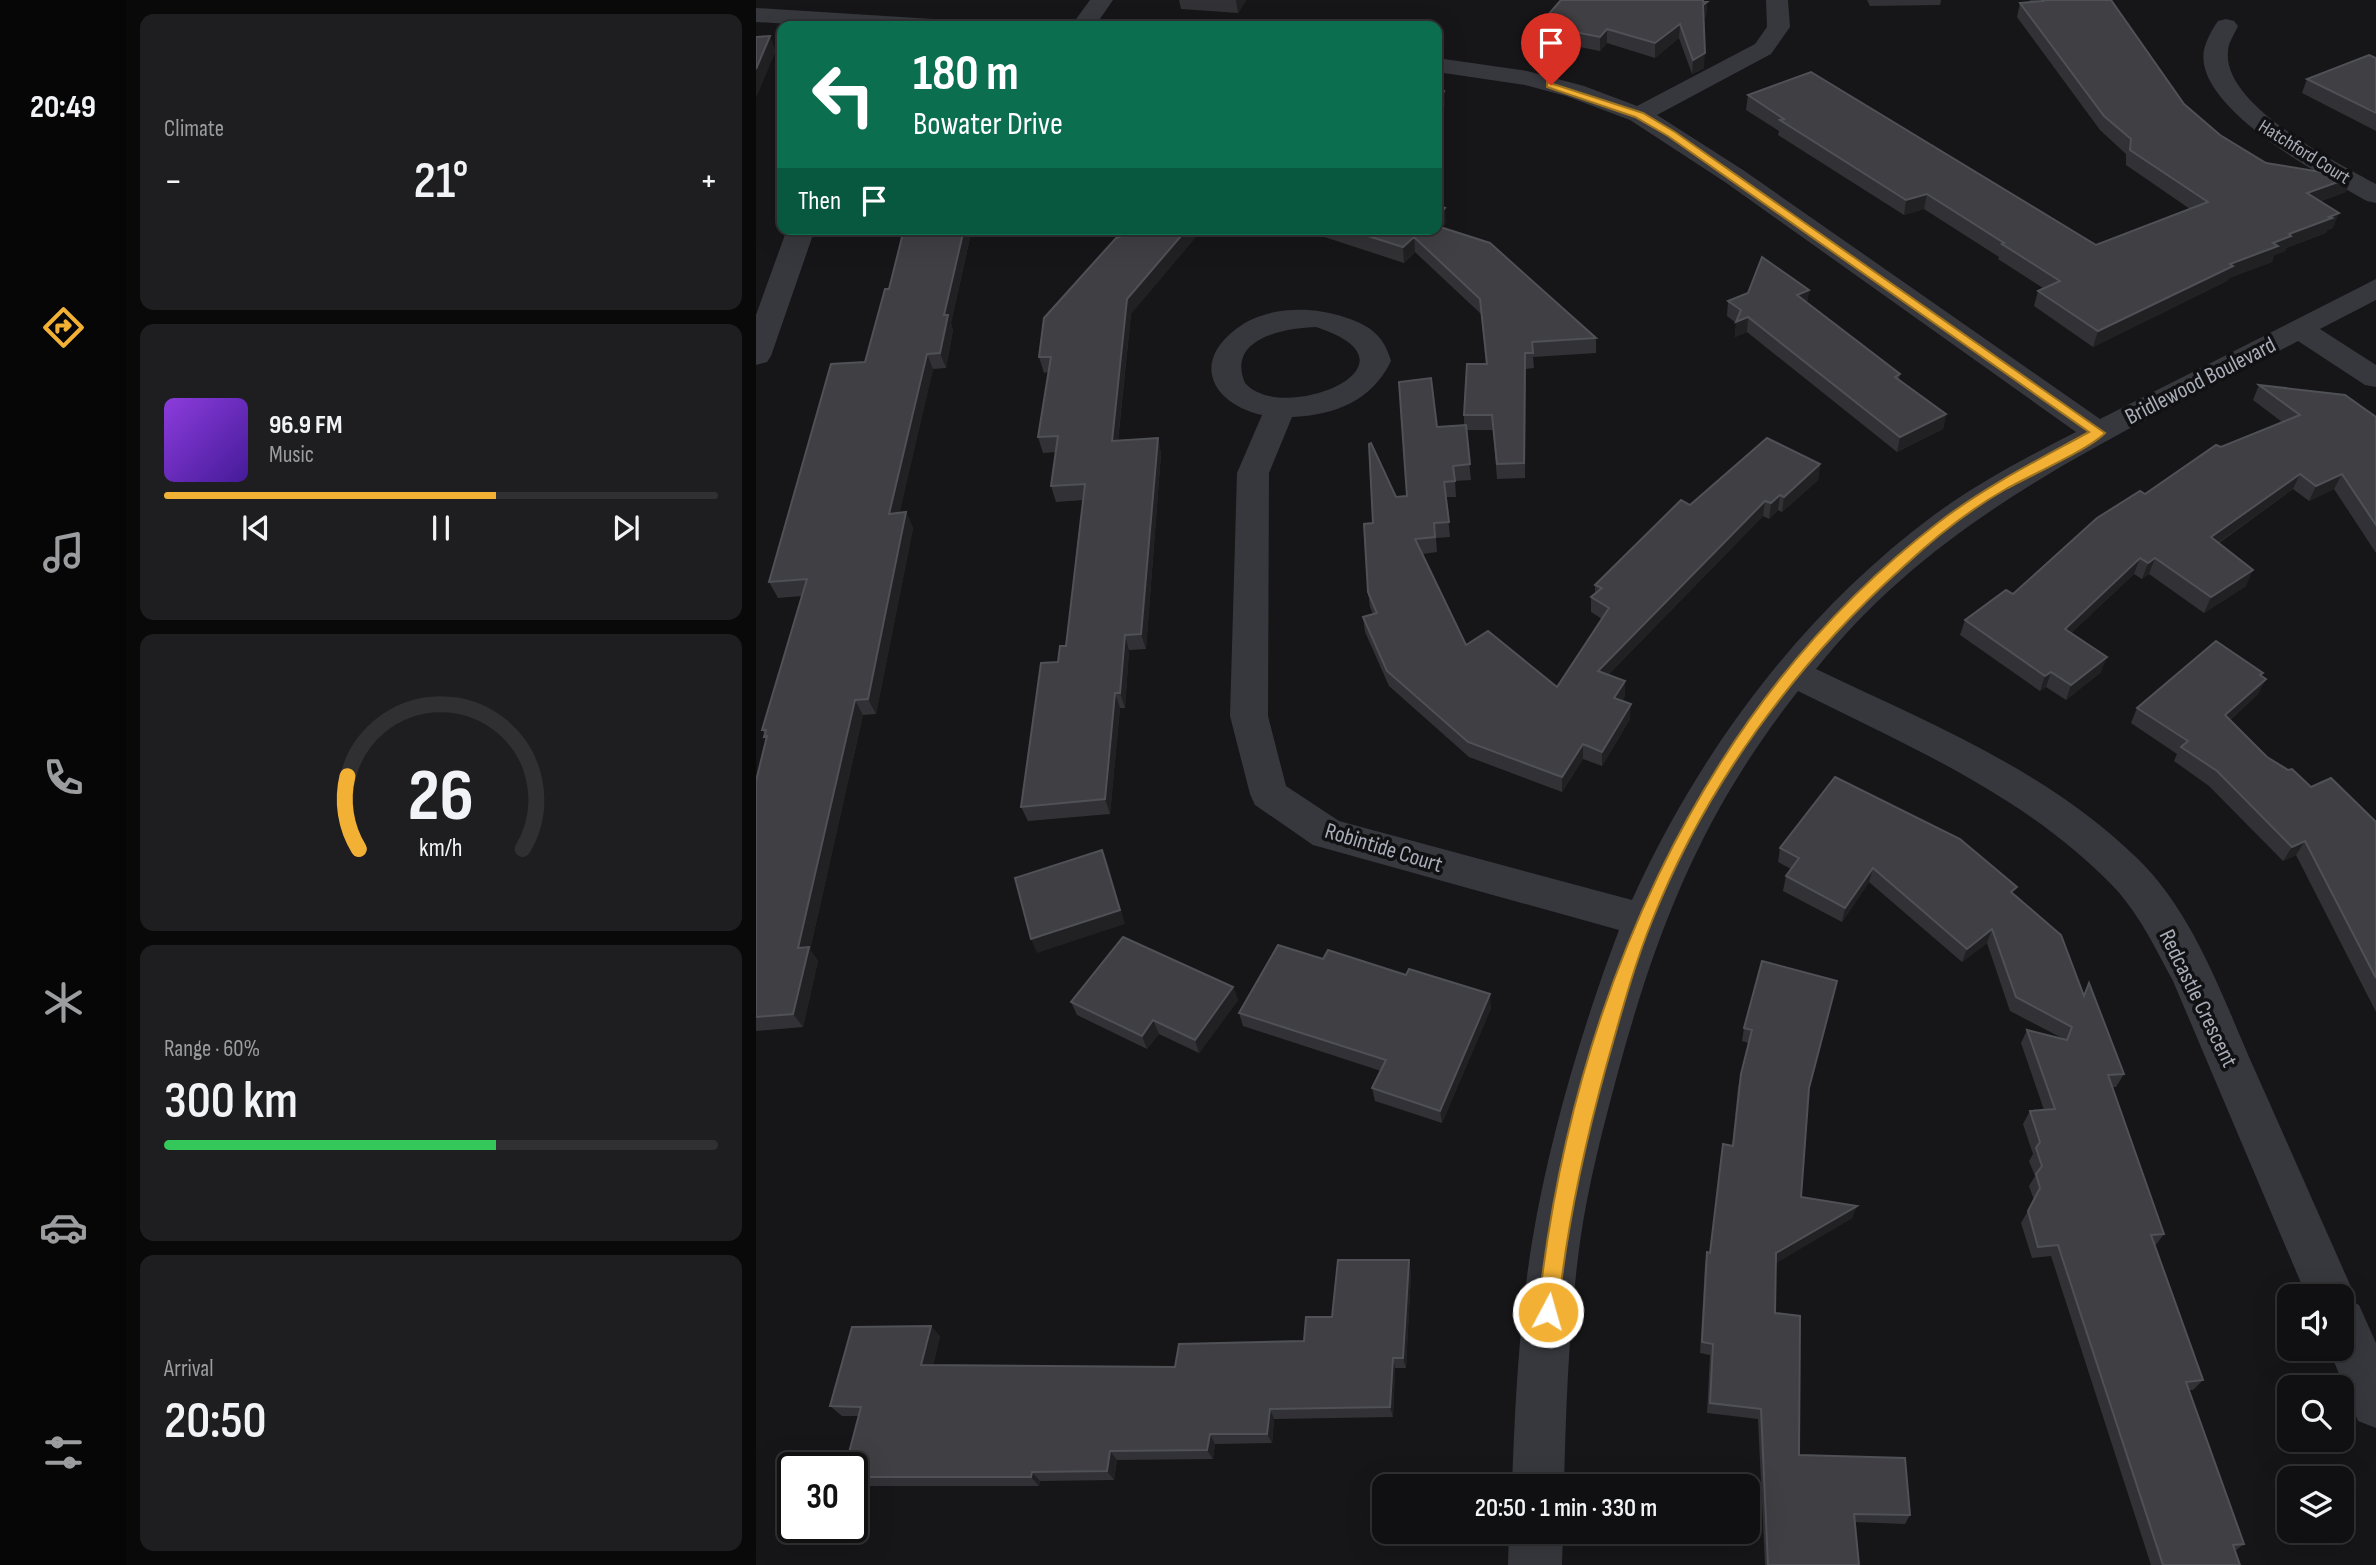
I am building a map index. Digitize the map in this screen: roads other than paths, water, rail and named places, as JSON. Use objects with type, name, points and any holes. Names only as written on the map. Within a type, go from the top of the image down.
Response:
[{"type":"street","points":[[1087,21],[1102,0]]},
{"type":"street","points":[[1639,115],[1763,48],[1778,33],[1781,18],[1777,0]]},
{"type":"street","points":[[756,15],[841,21]]},
{"type":"street","name":"Hatchford Court","points":[[2226,26],[2219,34],[2217,61],[2222,78],[2244,109],[2289,145],[2376,195]]},
{"type":"street","points":[[1442,66],[1527,78],[1574,91],[1639,115],[1734,176],[2099,433]]},
{"type":"street","points":[[756,356],[799,235]]},
{"type":"street","name":"Bridlewood Boulevard","points":[[1538,1474],[1541,1388],[1553,1262],[1581,1124],[1617,996],[1644,920],[1674,856],[1713,785],[1751,727],[1793,673],[1844,615],[1897,564],[1945,524],[1998,488],[2376,288]]},
{"type":"street","points":[[1318,318],[1342,323],[1359,331],[1370,342],[1376,355],[1374,370],[1365,383],[1349,396],[1317,407],[1280,409],[1237,393],[1226,379],[1224,363],[1232,348],[1247,334],[1268,324],[1292,319],[1318,318]]},
{"type":"street","points":[[2299,329],[2376,378]]},
{"type":"street","name":"Robintide Court","points":[[1280,409],[1253,473],[1250,716],[1269,794],[1327,834],[1644,920]]},
{"type":"street","name":"Redcastle Crescent","points":[[1793,673],[1994,772],[2048,805],[2125,872],[2163,922],[2192,975],[2325,1284]]},
{"type":"street","points":[[2354,1351],[2376,1403]]},
{"type":"street","points":[[1535,1565],[1536,1544]]}]
